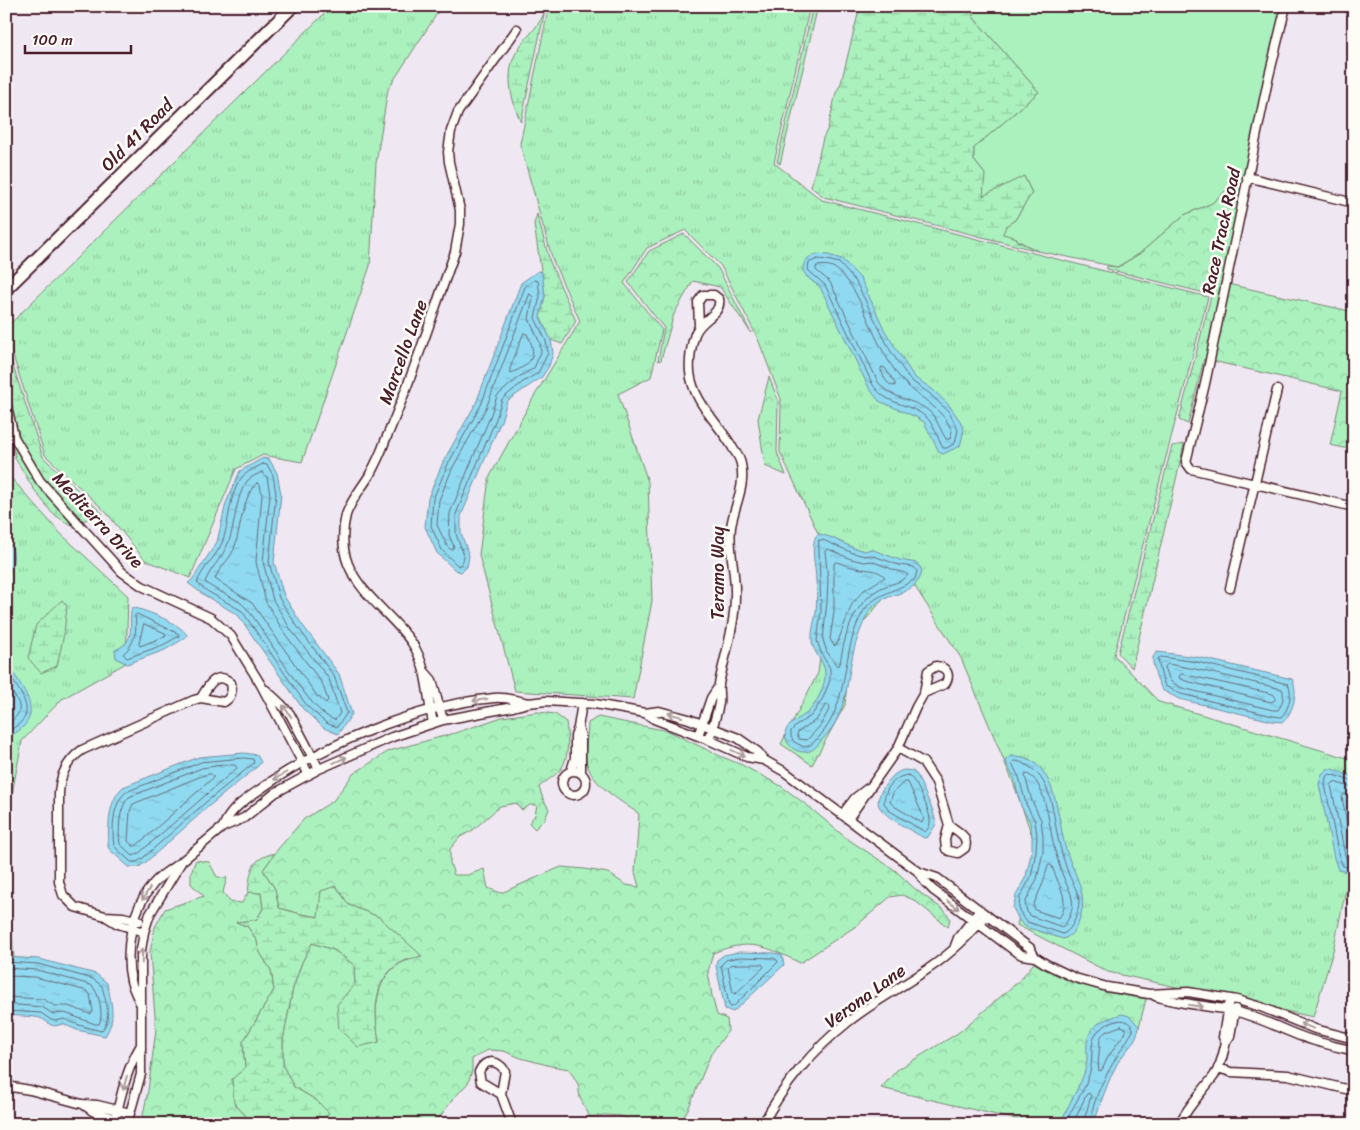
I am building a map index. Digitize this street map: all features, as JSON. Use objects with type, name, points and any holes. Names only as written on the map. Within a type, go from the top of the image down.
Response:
[{"type":"street","name":"Old 41 Road","points":[[6,289],[293,6]]},
{"type":"street","name":"Race Track Road","points":[[1255,484],[1192,469],[1188,467],[1186,462],[1207,375],[1247,177],[1286,6]]},
{"type":"street","name":"Marcello Lane","points":[[443,720],[432,680],[425,672],[411,642],[363,589],[352,573],[345,553],[345,521],[351,503],[369,475],[388,435],[455,252],[460,224],[458,195],[451,173],[448,152],[452,126],[462,106],[517,29]]},
{"type":"street","points":[[1247,177],[1354,202]]},
{"type":"street","name":"Teramo Way","points":[[700,325],[695,334],[692,349],[690,372],[694,389],[703,406],[731,444],[741,463],[742,483],[731,524],[730,541],[735,593],[734,624],[719,686],[719,703],[709,740]]},
{"type":"street","points":[[1230,588],[1277,390]]},
{"type":"street","name":"Mediterra Drive","points":[[6,400],[14,437]]},
{"type":"street","name":"Mediterra Drive","points":[[6,428],[14,437],[40,481],[122,572],[142,586],[211,618],[231,636],[261,685],[309,774]]},
{"type":"street","points":[[1255,484],[1354,507]]},
{"type":"street","name":"Marcello Lane","points":[[425,672],[433,723]]},
{"type":"street","name":"Mediterra Drive","points":[[261,685],[290,714],[320,769]]},
{"type":"street","name":"Teramo Way","points":[[698,736],[711,698],[719,686]]},
{"type":"street","points":[[845,817],[872,785],[898,748],[924,693]]},
{"type":"street","points":[[146,923],[123,917],[105,916],[76,907],[66,900],[59,882],[59,793],[62,773],[70,760],[82,750],[201,698]]},
{"type":"street","points":[[222,827],[227,817],[236,807],[273,780],[356,736],[430,711],[466,702],[510,698],[528,703]]},
{"type":"street","points":[[140,1005],[132,984],[128,954],[132,928],[142,901],[153,884],[163,874],[182,862],[222,827],[244,818],[275,793],[309,774],[392,737],[443,720],[528,703],[582,703],[645,713],[659,711],[673,714],[712,728],[750,745],[764,760]]},
{"type":"street","points":[[571,771],[581,774],[585,779],[585,786],[580,793],[572,795],[564,790],[562,782],[564,776],[571,771],[575,758],[575,736],[582,703]]},
{"type":"street","points":[[645,713],[654,719],[747,757],[764,760],[785,772],[919,872],[937,878],[984,912],[1030,948],[1035,957]]},
{"type":"street","points":[[578,728],[581,736],[581,774]]},
{"type":"street","points":[[898,748],[916,757],[931,772],[950,825]]},
{"type":"street","points":[[82,1104],[114,1121],[127,1123],[141,1074],[141,950],[144,932],[155,904],[182,862]]},
{"type":"street","points":[[919,872],[933,890],[1015,951],[1022,955],[1035,957],[1075,978],[1107,987],[1149,994],[1182,1004],[1231,1011],[1271,1023],[1316,1042],[1354,1051]]},
{"type":"street","name":"Verona Lane","points":[[763,1124],[788,1083],[812,1055],[849,1021],[930,968],[962,942],[984,912]]},
{"type":"street","points":[[105,916],[118,924],[144,932]]},
{"type":"street","points":[[1149,994],[1188,992],[1233,999],[1275,1012],[1315,1029],[1354,1039]]},
{"type":"street","points":[[1179,1124],[1218,1068],[1226,1042],[1223,1037],[1233,999]]},
{"type":"street","points":[[114,1121],[134,1055],[141,1045]]},
{"type":"street","points":[[1218,1068],[1231,1072],[1288,1076],[1354,1091]]},
{"type":"street","points":[[6,1086],[130,1113]]},
{"type":"street","points":[[500,1094],[512,1124]]},
{"type":"green space","points":[[332,6],[442,6],[388,89],[376,163],[370,266],[302,462],[263,455],[236,469],[190,578],[145,560],[105,511],[45,455],[6,334],[6,328]]},
{"type":"green space","points":[[549,6],[810,6],[774,163],[822,200],[1208,297],[1114,655],[1159,702],[1354,760],[1354,851],[1333,951],[1313,1017],[1108,972],[1017,925],[1035,844],[1013,782],[961,658],[912,582],[890,591],[851,637],[845,705],[812,765],[781,744],[818,673],[832,563],[780,452],[781,399],[758,339],[721,266],[685,230],[647,248],[624,283],[662,330],[651,377],[618,394],[648,482],[652,601],[633,699],[515,691],[479,555],[489,478],[532,400],[580,321],[553,261],[520,144]]},
{"type":"green space","points":[[813,6],[818,6],[780,164],[777,162]]},
{"type":"green space","points":[[860,6],[970,6],[974,18],[1039,92],[974,148],[974,160],[985,174],[1024,176],[1032,193],[1015,220],[1006,226],[1017,238],[1017,241],[1038,251],[824,197],[811,187],[823,138],[828,128],[836,93],[841,83]]},
{"type":"green space","points":[[970,6],[1286,6],[1243,185],[1231,186],[1212,203],[1184,215],[1139,254],[1117,267],[1038,251],[1017,240],[1017,238],[1003,234],[1006,226],[1015,220],[1032,193],[1024,176],[983,196],[985,174],[974,160],[974,148],[1039,92],[974,18]]},
{"type":"green space","points":[[545,10],[521,122],[511,93],[510,73],[512,63],[515,54],[538,24]]},
{"type":"green space","points":[[1243,185],[1223,283],[1354,312],[1354,450],[1330,445],[1342,391],[1204,359],[1188,424],[1179,420],[1211,296],[1107,269],[1107,266],[1118,267],[1139,254],[1184,215],[1212,203],[1231,186]]},
{"type":"green space","points":[[537,214],[550,262],[576,321],[562,344],[551,340],[540,317],[545,296],[534,224]]},
{"type":"green space","points":[[684,234],[718,268],[751,333],[720,287],[693,281],[674,314],[661,360],[658,361],[664,328],[628,282],[649,251]]},
{"type":"green space","points":[[6,345],[43,457],[103,514],[70,525],[52,513],[33,488],[15,458],[6,404]]},
{"type":"green space","points":[[769,377],[778,400],[777,452],[786,475],[765,466],[758,419]]},
{"type":"green space","points":[[1184,444],[1132,668],[1118,653],[1172,446]]},
{"type":"green space","points":[[6,472],[59,532],[128,596],[126,663],[62,699],[22,741],[6,826]]},
{"type":"green space","points":[[62,600],[67,606],[64,634],[57,666],[41,673],[28,658],[36,625]]},
{"type":"green space","points":[[538,712],[555,714],[566,722],[568,746],[566,758],[561,769],[539,787],[549,809],[545,819],[535,829],[529,823],[535,815],[537,805],[530,805],[522,810],[516,803],[500,806],[473,830],[460,837],[450,849],[450,863],[454,875],[468,875],[484,869],[488,888],[501,893],[561,867],[608,873],[626,885],[639,887],[635,872],[639,814],[606,791],[588,768],[586,750],[588,723],[598,717],[668,731],[742,765],[781,786],[846,838],[895,870],[915,889],[944,910],[950,918],[948,927],[914,900],[902,895],[890,897],[856,926],[800,963],[777,952],[758,946],[737,946],[713,953],[708,972],[712,996],[717,1015],[727,1019],[728,1031],[711,1054],[680,1124],[636,1124],[621,1116],[604,1115],[590,1117],[580,1098],[578,1084],[569,1069],[521,1058],[504,1051],[488,1050],[472,1059],[472,1071],[468,1083],[439,1118],[440,1124],[319,1124],[329,1113],[316,1100],[294,1087],[283,1066],[283,1040],[293,988],[302,962],[312,943],[334,950],[354,965],[355,983],[379,1042],[376,1009],[377,999],[384,979],[399,964],[422,957],[379,917],[349,905],[336,886],[319,917],[279,908],[275,889],[263,870],[304,819],[333,801],[353,774],[389,751],[455,733],[502,717]]},
{"type":"green space","points":[[275,853],[263,870],[275,889],[279,908],[318,917],[321,891],[336,886],[349,905],[379,917],[422,956],[400,963],[384,979],[377,998],[376,1009],[379,1042],[358,1047],[339,1029],[337,1005],[355,983],[354,965],[334,950],[312,943],[302,962],[293,988],[283,1040],[283,1066],[294,1087],[316,1100],[329,1113],[319,1124],[253,1124],[234,1103],[232,1079],[245,1068],[243,1042],[274,990],[271,970],[259,951],[257,941],[248,927],[236,922],[256,920],[263,909],[261,893],[248,892],[251,872],[256,862],[267,855]]},
{"type":"green space","points":[[6,857],[14,958],[6,957]]},
{"type":"green space","points":[[196,860],[209,862],[217,877],[227,878],[223,892],[230,902],[242,903],[248,892],[261,893],[263,909],[256,920],[237,922],[248,927],[257,941],[259,951],[271,970],[274,990],[243,1042],[245,1068],[234,1103],[253,1124],[141,1124],[148,1091],[156,1029],[150,952],[155,927],[165,909],[204,896],[191,884],[191,872]]},
{"type":"green space","points":[[1038,958],[1060,971],[1105,992],[1146,999],[1138,1031],[1112,1069],[1093,1124],[1035,1124],[881,1088],[897,1070],[958,1033],[1019,981]]},
{"type":"water","points":[[817,254],[842,259],[861,279],[885,331],[914,377],[932,389],[949,405],[960,421],[964,430],[960,446],[943,454],[939,452],[924,422],[879,401],[869,388],[820,287],[807,277],[803,271],[806,260]]},
{"type":"water","points":[[538,271],[542,272],[545,296],[540,317],[551,340],[553,353],[549,366],[542,377],[507,401],[501,421],[461,516],[461,533],[469,556],[467,567],[461,572],[455,570],[437,553],[425,527],[428,498],[443,462],[476,403],[521,283]]},
{"type":"water","points":[[263,458],[269,459],[277,473],[281,494],[274,562],[284,596],[301,623],[339,674],[352,714],[338,734],[324,728],[303,709],[238,615],[188,583],[192,580],[217,542],[226,503],[240,471]]},
{"type":"water","points":[[819,534],[854,548],[865,551],[871,549],[900,560],[917,563],[922,571],[915,585],[881,601],[870,611],[854,648],[839,715],[832,728],[812,750],[802,752],[795,750],[788,743],[785,733],[790,725],[811,709],[824,683],[825,672],[823,664],[814,649],[812,637],[817,600],[813,546],[816,536]]},
{"type":"water","points":[[6,538],[13,550],[13,561],[6,584]]},
{"type":"water","points":[[132,607],[170,621],[187,635],[165,650],[127,664],[116,658],[115,650],[127,642],[129,637]]},
{"type":"water","points":[[1157,652],[1197,657],[1292,679],[1295,696],[1290,713],[1283,722],[1272,721],[1179,699],[1162,690],[1153,663],[1153,657]]},
{"type":"water","points":[[6,662],[26,693],[30,713],[27,722],[19,730],[6,738]]},
{"type":"water","points":[[244,753],[257,755],[261,762],[146,862],[139,867],[129,867],[110,850],[108,847],[111,807],[123,787],[199,757]]},
{"type":"water","points":[[1011,756],[1026,758],[1037,765],[1046,776],[1052,789],[1068,856],[1082,893],[1082,912],[1078,923],[1074,931],[1063,939],[1026,927],[1020,922],[1013,908],[1016,895],[1026,876],[1032,850],[1032,836],[1030,822],[1021,806],[1014,778],[1007,765],[1006,759]]},
{"type":"water","points":[[1327,769],[1354,777],[1354,872],[1352,873],[1338,870],[1334,858],[1319,784],[1322,774]]},
{"type":"water","points":[[904,770],[913,771],[917,775],[933,811],[936,824],[928,837],[924,838],[900,824],[887,815],[879,806],[879,797],[884,786],[894,775]]},
{"type":"water","points":[[739,952],[782,955],[784,965],[733,1012],[725,1009],[716,966],[717,960],[724,955]]},
{"type":"water","points":[[6,957],[39,959],[96,974],[107,983],[111,1004],[111,1023],[105,1036],[77,1030],[63,1024],[55,1026],[37,1017],[6,1015]]},
{"type":"water","points":[[1122,1014],[1129,1016],[1139,1026],[1138,1031],[1113,1071],[1094,1124],[1061,1124],[1084,1074],[1089,1034],[1101,1022]]}]
